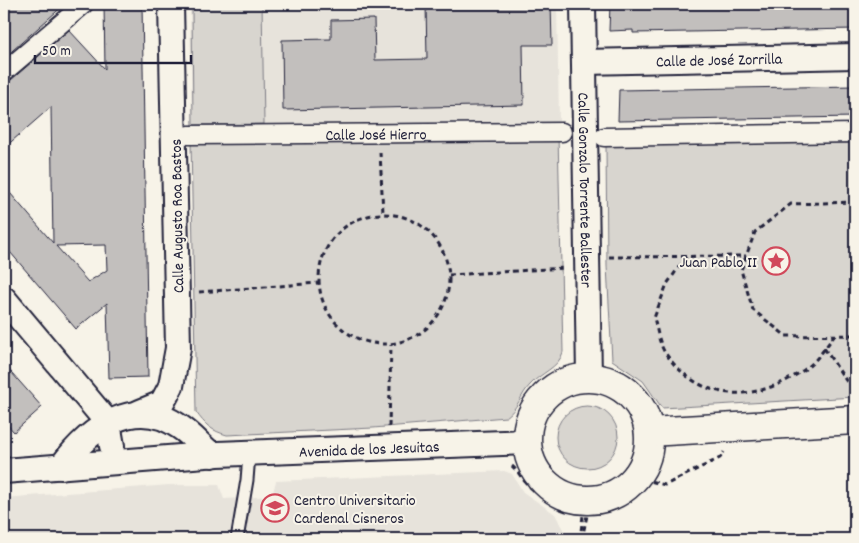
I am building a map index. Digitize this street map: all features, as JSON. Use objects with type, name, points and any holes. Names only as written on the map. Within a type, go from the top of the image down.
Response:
[{"type":"street","points":[[4,72],[84,4]]},
{"type":"street","name":"Calle Augusto Roa Bastos","points":[[124,417],[162,402],[171,386],[178,348],[171,4]]},
{"type":"street","name":"Calle Gonzalo Torrente Ballester","points":[[583,4],[589,377]]},
{"type":"street","name":"Calle de José Zorrilla","points":[[584,62],[855,56]]},
{"type":"street","name":"Calle José Hierro","points":[[188,135],[562,132]]},
{"type":"street","points":[[604,137],[855,133]]},
{"type":"street","points":[[4,300],[124,417]]},
{"type":"street","points":[[589,377],[606,380],[622,388],[635,399],[645,414],[649,432],[648,451],[641,470],[629,485],[612,496],[586,504],[555,492],[541,479],[531,462],[526,442],[528,422],[537,404],[551,390],[569,380],[589,377]]},
{"type":"street","points":[[61,467],[75,448],[124,417],[161,416],[179,426],[212,455]]},
{"type":"street","points":[[112,455],[124,417]]},
{"type":"street","points":[[649,432],[855,420]]},
{"type":"street","name":"Avenida de los Jesuitas","points":[[4,471],[61,467],[112,455],[248,455],[526,442]]},
{"type":"lane","points":[[237,539],[247,480],[248,455]]},
{"type":"path","points":[[379,134],[383,213]]},
{"type":"path","points":[[855,202],[791,204],[755,232],[741,270],[753,310],[786,336],[855,335]]},
{"type":"path","points":[[383,213],[403,216],[421,225],[435,238],[445,256],[449,275],[448,295],[436,319],[427,329],[411,340],[392,345],[370,344],[345,332],[334,322],[323,304],[318,284],[320,262],[329,243],[339,232],[362,217],[383,213]]},
{"type":"path","points":[[604,256],[746,256]]},
{"type":"path","points":[[686,257],[667,284],[654,318],[665,353],[694,383],[715,392],[752,394],[788,380],[809,366],[835,335]]},
{"type":"path","points":[[449,275],[565,268]]},
{"type":"path","points":[[191,293],[318,284]]},
{"type":"path","points":[[389,429],[392,345]]},
{"type":"path","points":[[824,348],[847,382]]},
{"type":"path","points":[[505,464],[513,466],[528,486],[542,496],[566,504],[614,504],[646,480],[665,485],[720,458],[729,445]]},
{"type":"path","points":[[581,539],[586,504]]},
{"type":"shaded area","points":[[190,4],[557,4],[559,121],[549,124],[192,130]]},
{"type":"shaded area","points":[[192,4],[262,4],[264,124],[193,125]]},
{"type":"shaded area","points":[[558,135],[563,352],[558,362],[530,385],[510,414],[506,417],[373,428],[227,435],[217,432],[199,417],[196,412],[191,141]]},
{"type":"shaded area","points":[[855,143],[855,397],[662,408],[643,381],[612,360],[607,266],[606,145]]},
{"type":"shaded area","points":[[587,406],[599,409],[609,415],[615,425],[618,437],[615,449],[609,459],[599,465],[587,468],[575,465],[565,459],[559,449],[556,437],[559,425],[565,415],[575,409]]},
{"type":"shaded area","name":"Centro Universitario Cardenal Cisneros","points":[[504,471],[512,474],[523,492],[555,514],[568,539],[4,539],[4,498],[169,485],[219,485],[224,499],[272,496],[276,481]]},
{"type":"building","points":[[4,4],[65,4],[4,58]]},
{"type":"building","points":[[104,4],[142,4],[148,377],[109,378],[107,303],[76,329],[4,245],[4,186],[53,243],[51,107],[4,148],[4,82],[11,80],[69,30],[105,69]],"holes":[[[106,245],[107,270],[88,282],[56,246]]]},
{"type":"building","points":[[426,4],[551,4],[552,45],[523,45],[524,105],[283,110],[282,40],[331,39],[331,20],[374,19],[375,60],[427,59]]},
{"type":"building","points":[[610,4],[855,4],[855,29],[633,33],[633,30],[609,31]]},
{"type":"building","points":[[855,86],[855,117],[618,121],[619,90]]},
{"type":"building","points":[[4,364],[42,407],[14,432],[4,421]]},
{"type":"place","name":"Juan Pablo II","points":[[776,261]]},
{"type":"place","name":"Centro Universitario Cardenal Cisneros","points":[[275,508]]}]
